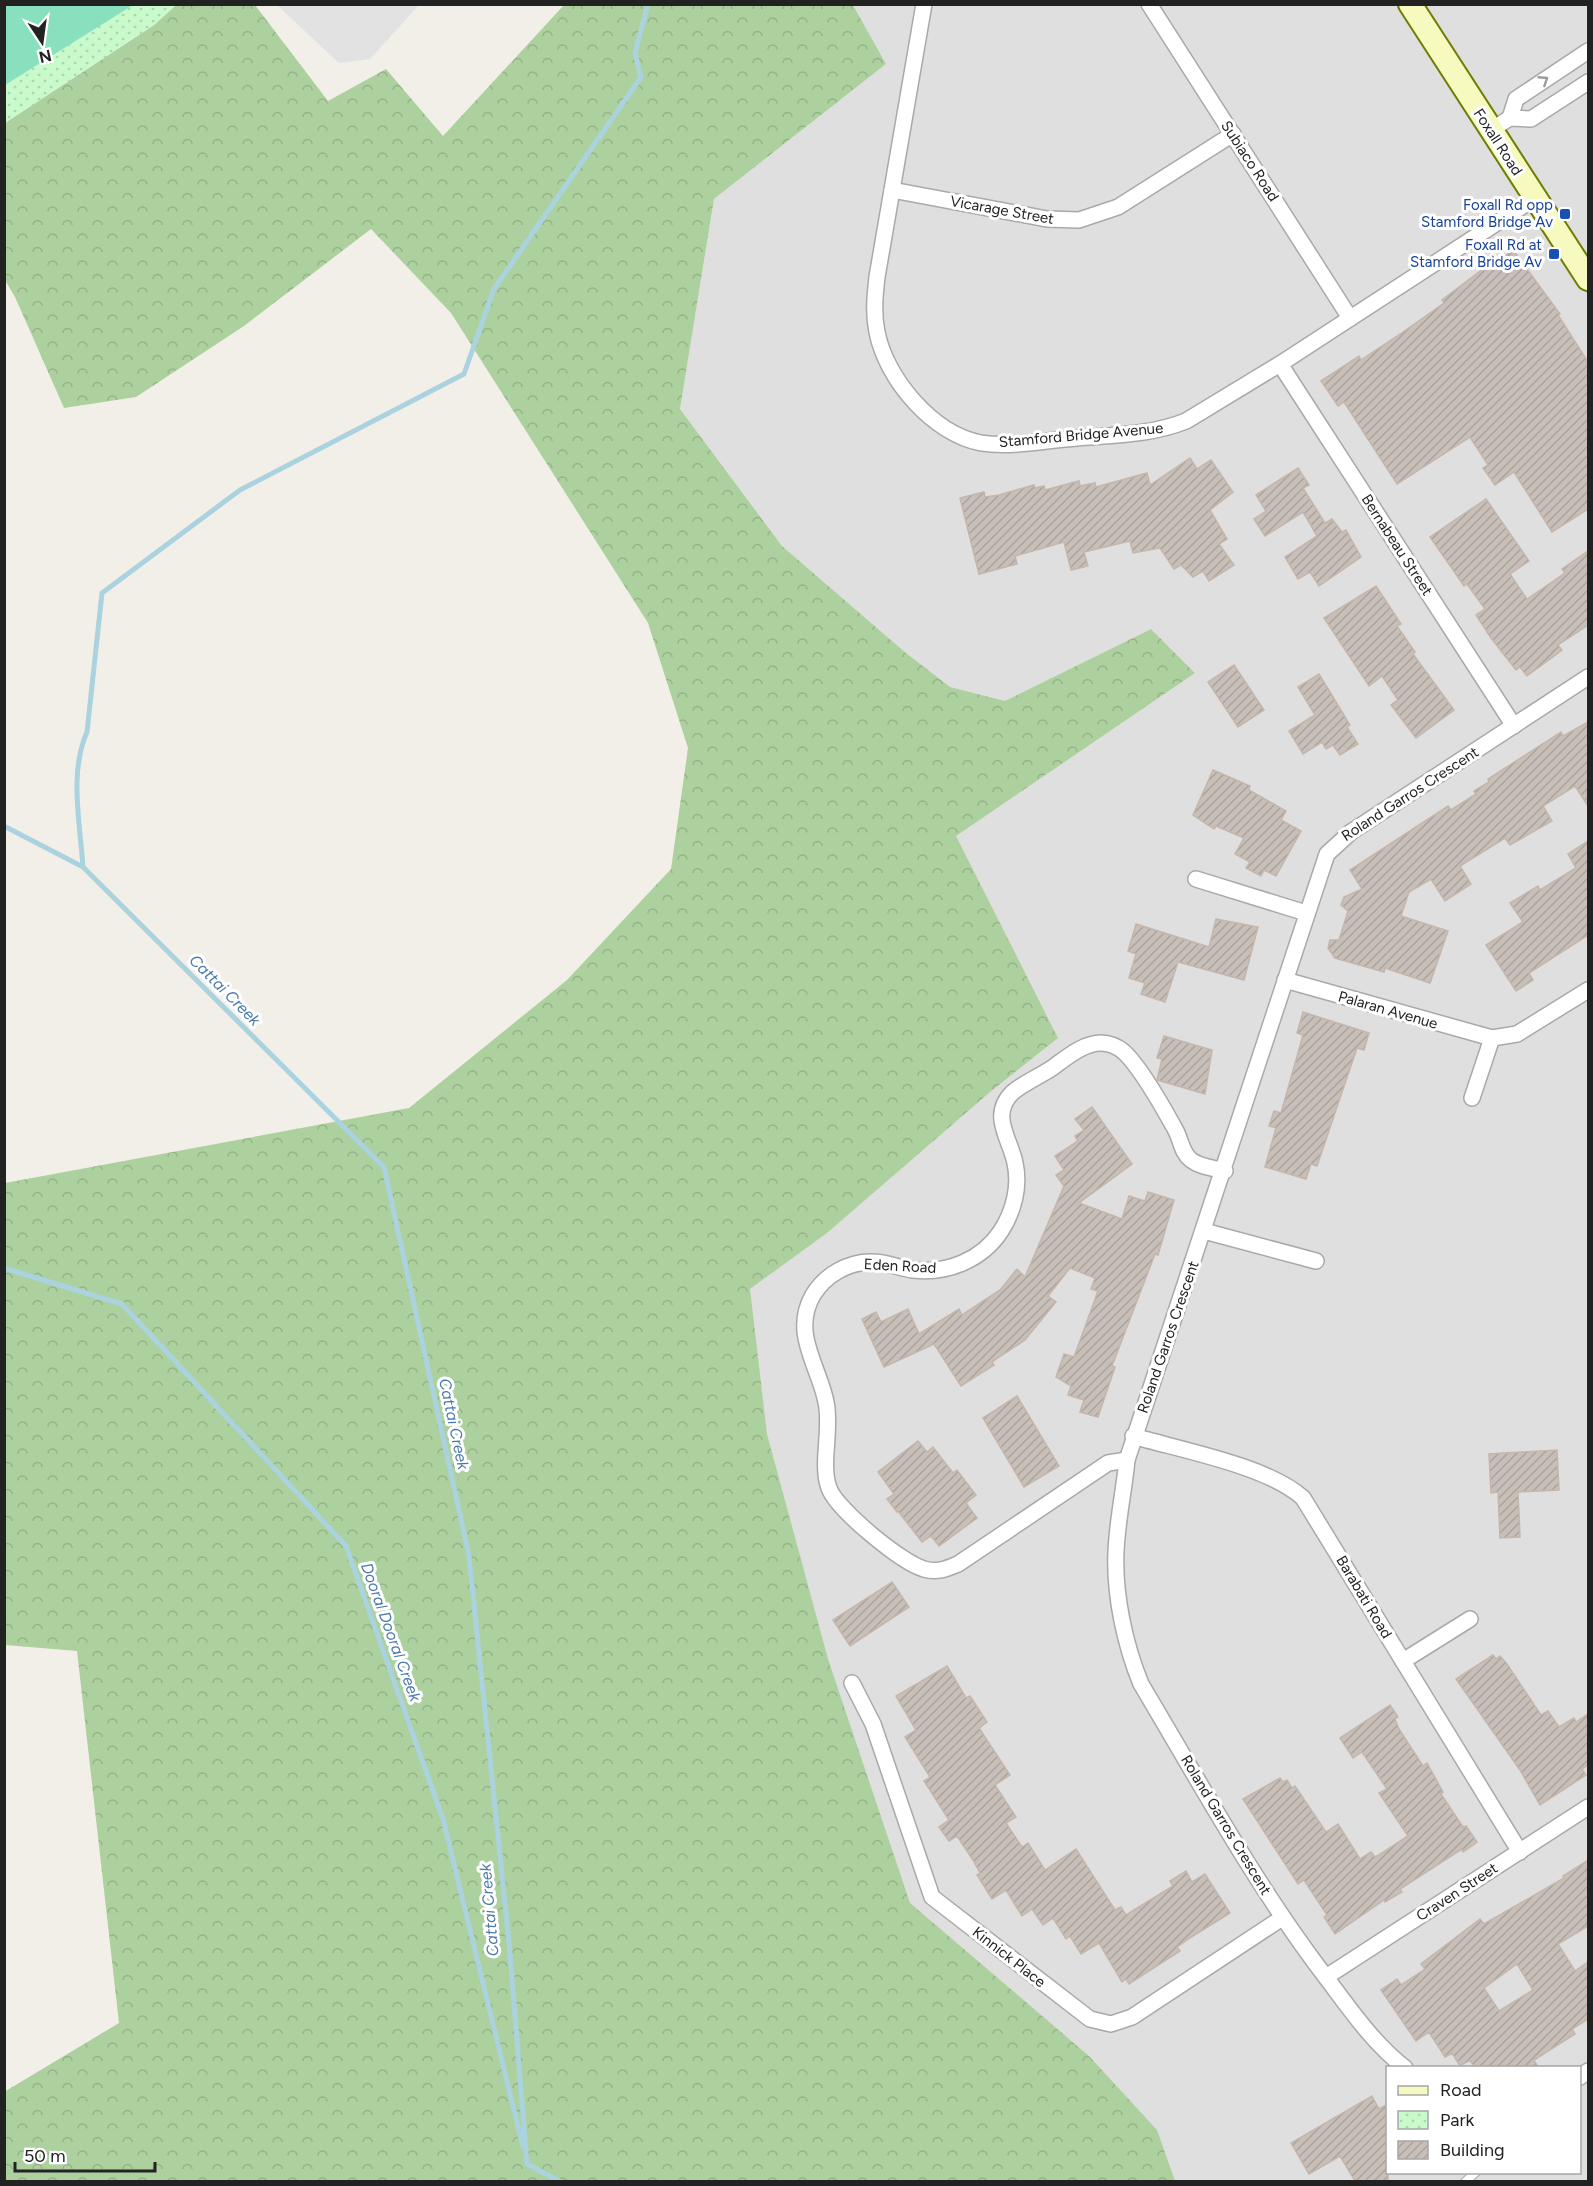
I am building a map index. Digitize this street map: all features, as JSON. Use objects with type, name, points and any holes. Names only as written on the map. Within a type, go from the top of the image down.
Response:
[{"type":"street","name":"Stamford Bridge Avenue","points":[[924,4],[875,298],[880,344],[894,372],[918,406],[948,431],[965,439],[1004,444],[1136,433],[1171,427],[1201,412],[1280,364],[1535,198]]},
{"type":"street","name":"Subiaco Road","points":[[1149,4],[1350,318]]},
{"type":"street","name":"Foxall Road","points":[[1410,4],[1588,279]]},
{"type":"street","points":[[1510,118],[1516,99],[1588,51]]},
{"type":"street","points":[[1491,130],[1510,118],[1532,119],[1588,81]]},
{"type":"street","name":"Vicarage Street","points":[[892,190],[1047,219],[1079,220],[1118,207],[1233,134]]},
{"type":"street","name":"Bernabeau Street","points":[[1280,364],[1514,726]]},
{"type":"street","name":"Roland Garros Crescent","points":[[1404,2066],[1377,2043],[1357,2020],[1282,1918],[1141,1684],[1129,1653],[1122,1624],[1116,1554],[1128,1460],[1133,1436],[1225,1171],[1324,862],[1337,842],[1588,677]]},
{"type":"street","points":[[1196,879],[1306,913]]},
{"type":"street","name":"Palaran Avenue","points":[[1285,980],[1492,1038]]},
{"type":"street","points":[[1472,1098],[1492,1038],[1517,1034],[1588,990]]},
{"type":"street","name":"Eden Road","points":[[1128,1460],[1108,1462],[958,1564],[936,1572],[916,1567],[843,1511],[829,1489],[825,1476],[829,1444],[828,1407],[806,1342],[808,1307],[823,1282],[853,1264],[873,1262],[911,1270],[938,1270],[964,1262],[987,1247],[1008,1219],[1017,1186],[1015,1162],[1001,1123],[1003,1108],[1013,1092],[1090,1044],[1108,1043],[1125,1053],[1176,1130],[1186,1155],[1200,1164],[1225,1171]]},
{"type":"street","points":[[1204,1231],[1316,1261]]},
{"type":"street","name":"Barabati Road","points":[[1133,1436],[1269,1475],[1290,1486],[1303,1497],[1520,1852]]},
{"type":"street","points":[[1403,1661],[1470,1619]]},
{"type":"street","name":"Kinnick Place","points":[[852,1683],[873,1724],[932,1897],[1090,2019],[1111,2024],[1132,2017],[1282,1918]]},
{"type":"street","name":"Craven Street","points":[[1326,1977],[1588,1807]]},
{"type":"shaded area","points":[[277,5],[419,5],[370,59],[339,63]]},
{"type":"shaded area","points":[[853,5],[1588,5],[1588,2181],[1141,2181],[886,1986],[789,1616],[749,1289],[827,1233],[1054,1030],[955,836],[1194,672],[1151,629],[1005,701],[950,688],[782,546],[680,409],[714,199],[886,64]]},
{"type":"green space","points":[[5,4],[133,4],[133,5],[5,85]]},
{"type":"green space","points":[[5,5],[176,5],[154,25],[5,123]]},
{"type":"green space","points":[[176,5],[255,5],[328,101],[386,69],[443,136],[564,5],[853,5],[886,64],[714,199],[680,409],[782,546],[906,653],[950,687],[1005,701],[1151,629],[1195,673],[956,836],[1058,1038],[990,1092],[827,1233],[750,1289],[767,1434],[828,1659],[910,1903],[1089,2056],[1157,2130],[1175,2181],[5,2181],[4,2092],[119,2023],[77,1651],[5,1645],[5,1183],[409,1108],[567,980],[671,869],[688,748],[648,623],[451,313],[371,229],[244,326],[136,397],[64,408],[15,297],[5,280],[5,123],[154,25]]},
{"type":"building","points":[[1513,250],[1560,314],[1558,315],[1588,362],[1588,509],[1552,532],[1514,472],[1495,485],[1483,468],[1488,465],[1470,437],[1397,484],[1344,402],[1338,406],[1321,381],[1359,356],[1361,360],[1403,332],[1444,303],[1442,300],[1483,269],[1485,271]]},
{"type":"building","points":[[1190,458],[1197,469],[1211,460],[1233,492],[1210,510],[1227,539],[1219,544],[1234,565],[1209,581],[1203,571],[1193,577],[1181,565],[1174,569],[1160,548],[1133,553],[1130,541],[1084,552],[1088,566],[1071,570],[1064,542],[1015,556],[1017,564],[979,574],[960,498],[984,492],[985,497],[999,495],[1034,485],[1035,488],[1044,486],[1045,490],[1079,481],[1080,486],[1095,483],[1096,487],[1147,473],[1150,485]]},
{"type":"building","points":[[1298,468],[1309,485],[1303,488],[1325,523],[1332,519],[1342,532],[1346,530],[1361,557],[1319,586],[1310,572],[1298,579],[1285,557],[1317,536],[1303,512],[1265,536],[1254,519],[1266,511],[1256,495]]},
{"type":"building","points":[[1486,499],[1529,561],[1510,574],[1527,599],[1565,573],[1562,569],[1588,551],[1588,625],[1558,645],[1562,650],[1527,676],[1520,667],[1516,670],[1491,638],[1476,615],[1485,609],[1467,584],[1464,586],[1430,537]]},
{"type":"building","points":[[1376,586],[1401,624],[1397,626],[1415,652],[1413,654],[1454,710],[1416,738],[1391,705],[1398,700],[1382,676],[1369,686],[1324,618]]},
{"type":"building","points":[[1234,665],[1264,710],[1238,727],[1208,682]]},
{"type":"building","points":[[1319,674],[1350,725],[1347,727],[1358,744],[1340,755],[1333,745],[1326,749],[1322,742],[1303,754],[1289,731],[1315,715],[1298,687]]},
{"type":"building","points":[[1588,722],[1588,806],[1575,786],[1543,806],[1552,821],[1510,845],[1505,838],[1460,866],[1471,884],[1445,901],[1431,879],[1409,892],[1401,916],[1448,931],[1430,983],[1385,968],[1384,972],[1335,958],[1328,948],[1330,940],[1339,940],[1348,911],[1341,905],[1344,897],[1362,889],[1350,870],[1448,806],[1451,810],[1476,794],[1474,791],[1489,782],[1488,779],[1561,732],[1563,736]]},
{"type":"building","points":[[1213,770],[1250,786],[1249,790],[1286,811],[1281,820],[1301,831],[1276,876],[1264,870],[1261,876],[1246,868],[1250,862],[1235,854],[1244,838],[1216,826],[1214,829],[1193,815]]},
{"type":"building","points":[[1588,841],[1588,935],[1529,973],[1533,980],[1516,991],[1486,945],[1523,922],[1510,903],[1538,886],[1540,890],[1576,868],[1568,854]]},
{"type":"building","points":[[1216,919],[1258,927],[1244,980],[1178,962],[1165,1002],[1141,994],[1145,983],[1129,978],[1136,954],[1128,951],[1136,924],[1209,947]]},
{"type":"building","points":[[1303,1012],[1369,1033],[1364,1050],[1357,1048],[1317,1166],[1311,1164],[1306,1179],[1265,1167],[1276,1128],[1269,1126],[1274,1111],[1281,1113],[1303,1035],[1297,1033]]},
{"type":"building","points":[[1164,1036],[1212,1050],[1205,1094],[1157,1080],[1162,1059],[1157,1058]]},
{"type":"building","points":[[1092,1107],[1132,1164],[1079,1203],[1122,1219],[1129,1196],[1145,1201],[1148,1192],[1174,1200],[1158,1255],[1155,1254],[1112,1366],[1115,1367],[1098,1417],[1080,1412],[1084,1400],[1068,1395],[1071,1386],[1056,1377],[1064,1354],[1074,1357],[1098,1291],[1091,1289],[1095,1278],[1070,1268],[1048,1296],[1056,1302],[1025,1340],[992,1362],[994,1365],[961,1386],[934,1344],[884,1367],[862,1319],[876,1312],[881,1322],[908,1309],[919,1334],[959,1309],[962,1315],[1000,1290],[1017,1269],[1025,1277],[1064,1186],[1056,1175],[1064,1170],[1055,1156],[1078,1141],[1075,1136],[1084,1130],[1075,1119]]},
{"type":"building","points":[[1017,1396],[1059,1466],[1024,1487],[983,1418]]},
{"type":"building","points":[[918,1441],[927,1452],[933,1447],[953,1473],[957,1470],[976,1495],[966,1503],[977,1518],[939,1546],[931,1536],[922,1542],[897,1512],[887,1499],[894,1494],[878,1472]]},
{"type":"building","points":[[1557,1450],[1559,1490],[1518,1492],[1520,1537],[1500,1538],[1498,1492],[1491,1493],[1489,1454]]},
{"type":"building","points":[[892,1582],[909,1607],[850,1646],[833,1620]]},
{"type":"building","points":[[1493,1655],[1496,1659],[1500,1656],[1507,1664],[1541,1715],[1548,1711],[1559,1727],[1574,1718],[1576,1722],[1588,1714],[1588,1765],[1582,1769],[1586,1775],[1540,1805],[1520,1770],[1456,1679]]},
{"type":"building","points":[[947,1666],[966,1698],[970,1696],[987,1722],[979,1728],[1010,1775],[995,1785],[1016,1817],[1006,1823],[1022,1847],[1028,1843],[1045,1870],[1076,1849],[1115,1910],[1121,1907],[1126,1915],[1173,1886],[1170,1881],[1186,1871],[1192,1882],[1205,1874],[1230,1913],[1177,1947],[1180,1951],[1129,1984],[1126,1979],[1122,1982],[1099,1943],[1081,1954],[1070,1936],[1066,1939],[1053,1918],[1043,1925],[1032,1909],[1022,1916],[1006,1890],[992,1899],[977,1875],[980,1873],[973,1860],[957,1836],[949,1841],[939,1827],[949,1820],[924,1781],[930,1777],[905,1737],[916,1730],[896,1696]]},
{"type":"building","points":[[1390,1705],[1398,1717],[1395,1719],[1399,1729],[1423,1766],[1427,1763],[1443,1792],[1441,1794],[1463,1827],[1466,1826],[1477,1842],[1463,1852],[1462,1849],[1400,1889],[1402,1892],[1385,1902],[1384,1900],[1335,1934],[1324,1917],[1327,1915],[1304,1880],[1298,1884],[1243,1799],[1280,1778],[1283,1782],[1287,1780],[1292,1788],[1295,1786],[1326,1832],[1338,1824],[1360,1859],[1371,1852],[1375,1857],[1379,1855],[1408,1836],[1379,1793],[1387,1789],[1362,1752],[1353,1758],[1340,1738]]},
{"type":"building","points":[[1588,1860],[1588,1926],[1558,1944],[1575,1971],[1588,1962],[1588,2019],[1572,2029],[1575,2034],[1534,2060],[1537,2066],[1473,2066],[1470,2060],[1460,2066],[1452,2053],[1445,2057],[1429,2032],[1416,2041],[1381,1990],[1397,1979],[1401,1985],[1425,1969],[1421,1964],[1480,1919],[1484,1924],[1564,1878],[1563,1876]],"holes":[[[1517,1964],[1533,1990],[1499,2011],[1484,1988]]]},
{"type":"building","points":[[1372,2096],[1379,2109],[1386,2105],[1386,2174],[1388,2174],[1388,2181],[1355,2181],[1340,2156],[1309,2174],[1291,2143]]},
{"type":"waterway","points":[[83,867],[77,798],[78,764],[87,732],[102,593],[240,490],[464,374],[494,289],[641,77],[635,53],[648,4]]},
{"type":"waterway","name":"Cattai Creek","points":[[4,826],[83,867],[384,1167],[469,1556],[509,1942],[527,2164]]},
{"type":"waterway","name":"Dooral Dooral Creek","points":[[4,1268],[122,1304],[346,1546],[443,1819],[523,2147]]},
{"type":"waterway","name":"Cattai Creek","points":[[527,2164],[561,2182]]},
{"type":"place","name":"Foxall Rd opp Stamford Bridge Av","points":[[1565,214]]},
{"type":"place","name":"Foxall Rd at Stamford Bridge Av","points":[[1554,254]]}]
